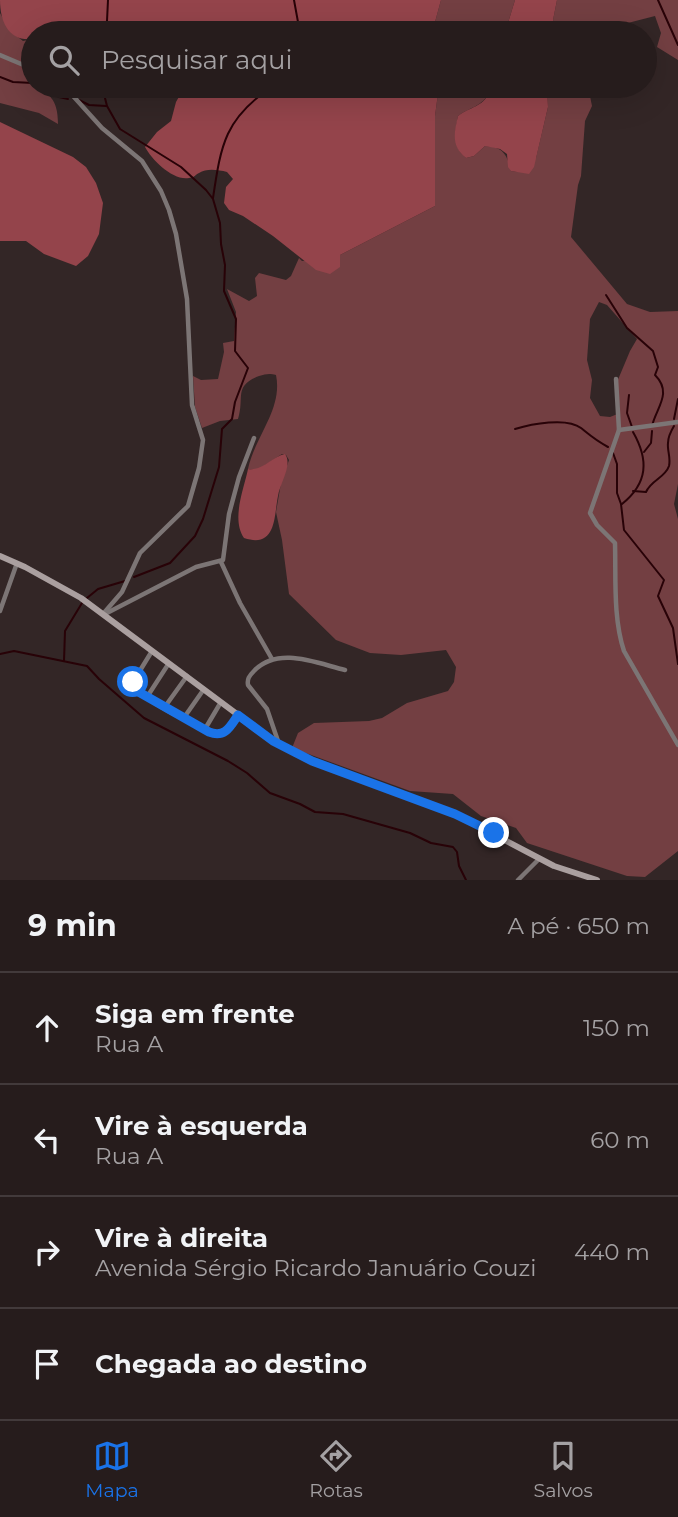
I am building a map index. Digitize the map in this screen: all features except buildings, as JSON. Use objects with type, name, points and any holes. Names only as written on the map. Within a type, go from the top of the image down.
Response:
[{"type":"street","points":[[0,55],[21,64]]},
{"type":"street","points":[[75,98],[102,128],[142,161],[161,191],[169,210],[176,234],[187,299],[192,405],[203,440],[199,468],[187,506],[140,553],[122,592],[104,614]]},
{"type":"street","points":[[616,379],[619,430],[590,513],[597,525],[615,543],[614,581],[624,651],[678,745]]},
{"type":"street","points":[[619,430],[678,422]]},
{"type":"street","points":[[220,562],[224,556],[229,514],[239,477],[254,438]]},
{"type":"street","points":[[0,556],[60,585],[104,614],[280,745],[312,761],[455,814],[554,866],[597,880]]},
{"type":"street","points":[[104,614],[197,567],[220,562]]},
{"type":"street","points":[[220,562],[272,659]]},
{"type":"street","points":[[0,611],[17,563]]},
{"type":"street","points":[[152,650],[133,682],[137,691],[183,719],[217,735],[227,731],[238,715]]},
{"type":"street","points":[[280,745],[267,709],[251,691],[247,681],[257,668],[272,659],[291,658],[345,670]]},
{"type":"street","points":[[147,697],[169,663]]},
{"type":"street","points":[[164,708],[187,676]]},
{"type":"street","points":[[183,719],[204,689]]},
{"type":"street","points":[[205,729],[221,702]]},
{"type":"street","points":[[518,880],[540,858]]},
{"type":"shaded area","points":[[0,0],[441,0],[435,21],[21,21],[21,38],[12,34],[2,16]]},
{"type":"shaded area","points":[[441,0],[515,0],[509,21],[435,21]]},
{"type":"shaded area","points":[[515,0],[557,0],[553,21],[509,21]]},
{"type":"shaded area","points":[[557,0],[678,0],[678,60],[657,47],[661,33],[655,16],[636,21],[553,20]]},
{"type":"shaded area","points":[[0,13],[10,31],[21,39],[21,98],[51,98],[56,108],[58,124],[39,113],[0,103]]},
{"type":"shaded area","points":[[178,98],[437,98],[435,206],[340,255],[340,267],[330,274],[316,270],[273,236],[229,210],[224,203],[226,187],[233,179],[227,172],[209,170],[183,178],[170,173],[148,152],[145,147],[157,132],[171,121]]},
{"type":"shaded area","points":[[437,98],[486,98],[458,116],[458,149],[466,158],[474,156],[485,146],[496,148],[506,156],[511,171],[518,172],[536,158],[548,107],[548,98],[590,98],[592,106],[585,121],[581,176],[571,237],[627,304],[650,312],[678,311],[678,484],[674,504],[678,519],[678,851],[645,877],[627,876],[527,843],[516,828],[481,816],[453,794],[410,791],[292,748],[298,733],[314,723],[382,718],[407,703],[448,691],[454,682],[456,667],[446,650],[401,655],[370,653],[336,640],[289,594],[276,512],[281,483],[289,460],[282,454],[259,469],[248,469],[276,399],[276,375],[259,376],[246,384],[241,393],[238,419],[220,421],[202,428],[195,407],[193,376],[201,380],[218,379],[224,352],[223,343],[234,341],[236,312],[227,289],[249,301],[257,296],[255,278],[259,273],[286,280],[291,276],[299,258],[302,261],[339,258],[340,255],[435,206]],"holes":[[[599,302],[607,305],[637,339],[617,382],[620,413],[610,417],[600,416],[590,398],[592,380],[587,360],[590,319]]]},
{"type":"shaded area","points":[[486,98],[548,98],[548,107],[534,167],[529,174],[511,171],[507,154],[500,149],[485,146],[474,156],[466,158],[458,149],[455,134],[458,116]]},
{"type":"shaded area","points":[[0,122],[73,157],[86,167],[96,183],[103,203],[99,234],[88,256],[76,266],[44,254],[26,241],[0,241]]},
{"type":"shaded area","points":[[285,454],[287,469],[279,491],[272,528],[263,539],[244,538],[238,513],[248,469],[258,468]]},
{"type":"waterway","points":[[107,21],[108,0]]},
{"type":"waterway","points":[[294,0],[298,21]]},
{"type":"waterway","points":[[658,0],[678,45]]},
{"type":"waterway","points":[[0,77],[21,82]]},
{"type":"waterway","points":[[64,98],[68,99]]},
{"type":"waterway","points":[[105,98],[120,129],[181,167],[213,199],[220,223],[225,265],[224,291],[236,319],[235,351],[248,368],[235,402],[232,419],[222,429],[219,467],[195,536],[170,563],[134,577]]},
{"type":"waterway","points":[[213,198],[219,162],[228,134],[244,109],[257,98]]},
{"type":"waterway","points":[[79,100],[89,105],[106,106]]},
{"type":"waterway","points":[[606,295],[627,328],[653,351],[658,367],[655,375],[663,388],[663,394],[652,426]]},
{"type":"waterway","points":[[629,395],[627,413],[632,427]]},
{"type":"waterway","points":[[674,419],[678,399]]},
{"type":"waterway","points":[[515,429],[539,424],[567,423],[581,428],[608,447]]},
{"type":"waterway","points":[[633,491],[646,492],[667,470],[668,441],[674,426]]},
{"type":"waterway","points":[[644,452],[651,443],[652,431]]},
{"type":"waterway","points":[[622,504],[637,488],[643,471],[642,452],[633,432]]},
{"type":"waterway","points":[[613,453],[617,464],[617,493],[624,530],[664,580],[658,596],[673,628],[678,664]]},
{"type":"waterway","points":[[87,598],[98,589],[125,581]]},
{"type":"waterway","points":[[64,661],[65,631],[82,603]]},
{"type":"waterway","points":[[0,654],[14,651],[87,666],[144,718],[228,761],[270,793],[315,812],[343,814],[410,833],[431,843],[453,847],[466,880]]},
{"type":"route","points":[[133,682],[137,691],[209,732],[217,735],[224,733],[238,715],[291,752],[455,814],[494,833]]}]
